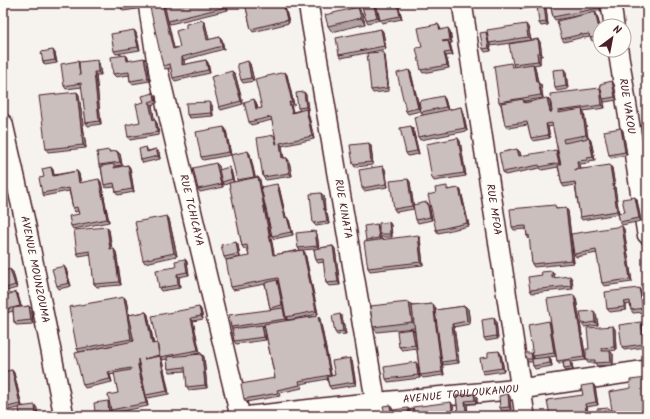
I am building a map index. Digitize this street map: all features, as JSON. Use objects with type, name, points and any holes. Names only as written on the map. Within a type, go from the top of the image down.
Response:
[{"type":"street","name":"RUE TCHICAYA","points":[[148,3],[158,70],[240,416]]},
{"type":"street","name":"RUE KINATA","points":[[308,3],[377,409]]},
{"type":"street","name":"RUE MFOA","points":[[462,3],[525,416]]},
{"type":"street","points":[[611,3],[613,18]]},
{"type":"street","name":"RUE VAKOU","points":[[619,58],[647,234]]},
{"type":"street","name":"AVENUE MOUNZOUMA","points":[[3,124],[64,416]]},
{"type":"street","name":"AVENUE TOULOUKANOU","points":[[251,416],[377,409],[647,370]]},
{"type":"building","points":[[120,3],[134,3],[135,6],[121,8]]},
{"type":"building","points":[[149,3],[162,3],[173,49],[180,47],[176,31],[186,28],[186,24],[203,20],[207,40],[220,37],[222,46],[182,57],[182,65],[206,60],[208,70],[173,78],[170,64],[163,66]]},
{"type":"building","points":[[164,3],[225,3],[226,7],[168,21]]},
{"type":"building","points":[[245,3],[283,3],[287,20],[251,29]]},
{"type":"building","points":[[361,3],[373,3],[377,17],[366,20]]},
{"type":"building","points":[[376,3],[397,3],[400,16],[380,20]]},
{"type":"building","points":[[518,3],[532,3],[533,4],[519,6]]},
{"type":"building","points":[[550,3],[598,3],[599,8],[553,17]]},
{"type":"building","points":[[544,4],[546,22],[539,23],[537,5]]},
{"type":"building","points":[[358,7],[361,18],[328,26],[325,15]]},
{"type":"building","points":[[595,12],[596,18],[592,18],[592,38],[590,38],[589,34],[582,34],[562,39],[557,21]]},
{"type":"building","points":[[438,24],[440,30],[448,28],[450,40],[442,41],[448,41],[451,52],[444,53],[447,65],[421,70],[416,48],[422,47],[418,28]]},
{"type":"building","points":[[526,24],[528,37],[489,43],[487,30]]},
{"type":"building","points":[[381,29],[384,46],[339,55],[336,38]]},
{"type":"building","points":[[134,30],[138,47],[114,51],[111,34]]},
{"type":"building","points":[[486,32],[489,48],[483,49],[480,33]]},
{"type":"building","points":[[538,39],[540,53],[537,53],[538,61],[513,64],[509,44]]},
{"type":"building","points":[[53,50],[55,60],[43,62],[41,52]]},
{"type":"building","points":[[383,52],[387,88],[371,90],[367,53]]},
{"type":"building","points":[[126,55],[127,61],[144,58],[148,78],[130,81],[129,72],[113,74],[111,57]]},
{"type":"building","points":[[97,60],[98,72],[94,72],[99,121],[86,123],[81,83],[64,86],[61,64],[78,61],[80,75],[79,62]]},
{"type":"building","points":[[248,61],[251,78],[241,80],[237,64]]},
{"type":"building","points":[[511,63],[512,67],[533,64],[536,82],[538,82],[541,95],[499,102],[494,66]]},
{"type":"building","points":[[564,69],[566,86],[555,88],[553,70]]},
{"type":"building","points":[[409,70],[418,108],[406,111],[397,73]]},
{"type":"building","points":[[232,71],[241,101],[219,107],[211,77]]},
{"type":"building","points":[[285,72],[292,102],[289,102],[292,113],[306,109],[312,136],[280,143],[282,158],[287,158],[289,173],[263,177],[257,138],[274,135],[277,144],[271,117],[249,122],[244,102],[254,99],[256,109],[262,108],[255,79]]},
{"type":"building","points":[[612,81],[615,97],[603,99],[600,84]]},
{"type":"building","points":[[600,88],[602,105],[558,111],[558,113],[582,109],[586,135],[563,139],[564,143],[589,138],[593,157],[587,158],[587,160],[577,161],[578,168],[575,170],[610,165],[617,211],[580,217],[575,182],[562,184],[558,165],[561,165],[552,123],[546,124],[548,135],[531,138],[527,122],[505,125],[501,103],[523,99],[524,103],[547,98],[550,112],[552,112],[550,94]]},
{"type":"building","points":[[77,92],[83,145],[46,149],[39,96]]},
{"type":"building","points":[[304,92],[306,107],[298,108],[296,93]]},
{"type":"building","points":[[154,93],[155,100],[149,102],[157,132],[128,137],[126,125],[140,122],[136,104],[144,102],[142,96]]},
{"type":"building","points":[[443,96],[446,107],[421,112],[419,101]]},
{"type":"building","points":[[210,102],[211,113],[187,115],[186,103]]},
{"type":"building","points":[[461,107],[465,128],[418,137],[414,117]]},
{"type":"building","points":[[411,126],[417,151],[406,153],[400,128]]},
{"type":"building","points":[[224,127],[229,152],[201,157],[196,132]]},
{"type":"building","points":[[621,128],[625,152],[609,155],[604,131]]},
{"type":"building","points":[[458,138],[464,173],[432,178],[426,144]]},
{"type":"building","points":[[369,143],[371,162],[353,164],[350,145]]},
{"type":"building","points":[[146,147],[147,152],[156,149],[158,156],[141,160],[139,149]]},
{"type":"building","points":[[517,149],[519,156],[556,150],[559,163],[503,172],[499,153]]},
{"type":"building","points":[[109,150],[109,152],[117,151],[120,162],[99,165],[97,152]]},
{"type":"building","points":[[248,151],[254,177],[237,180],[231,155]]},
{"type":"building","points":[[216,163],[221,184],[198,189],[193,168]]},
{"type":"building","points":[[114,164],[114,168],[128,165],[132,189],[116,192],[114,183],[104,185],[101,166]]},
{"type":"building","points":[[383,166],[386,184],[362,188],[359,170]]},
{"type":"building","points":[[51,167],[53,176],[77,171],[79,183],[99,179],[107,219],[71,226],[69,216],[79,214],[77,207],[73,208],[69,188],[42,193],[39,178],[44,177],[42,169]]},
{"type":"building","points":[[229,167],[232,179],[222,182],[219,170]]},
{"type":"building","points":[[258,177],[273,255],[303,250],[316,311],[286,317],[278,278],[231,287],[226,260],[249,256],[247,245],[242,246],[229,183]]},
{"type":"building","points":[[408,179],[412,206],[394,209],[390,181]]},
{"type":"building","points":[[277,184],[285,218],[287,217],[291,232],[272,236],[261,187]]},
{"type":"building","points":[[447,186],[447,190],[459,188],[467,223],[436,230],[428,195],[436,193],[435,188]]},
{"type":"building","points":[[321,193],[327,221],[313,223],[310,194]]},
{"type":"building","points":[[635,197],[639,218],[620,222],[618,213],[625,212],[622,199]]},
{"type":"building","points":[[427,202],[430,217],[416,220],[413,205]]},
{"type":"building","points":[[555,205],[556,209],[566,208],[572,260],[532,264],[529,235],[527,236],[526,226],[512,227],[510,209]]},
{"type":"building","points":[[167,216],[174,253],[143,260],[135,222]]},
{"type":"building","points":[[389,222],[390,234],[379,234],[379,223]]},
{"type":"building","points":[[377,224],[379,238],[366,240],[364,226]]},
{"type":"building","points":[[622,226],[630,279],[602,283],[596,250],[574,254],[571,234]]},
{"type":"building","points":[[107,227],[110,249],[114,249],[119,282],[94,284],[90,251],[77,253],[74,230]]},
{"type":"building","points":[[315,231],[317,246],[298,248],[296,233]]},
{"type":"building","points":[[418,235],[421,262],[368,268],[364,242]]},
{"type":"building","points":[[236,242],[238,254],[224,257],[221,245]]},
{"type":"building","points":[[333,246],[338,282],[326,283],[323,259],[316,260],[314,249]]},
{"type":"building","points":[[185,259],[187,272],[177,274],[178,285],[159,288],[156,270],[176,267],[175,261]]},
{"type":"building","points":[[64,266],[69,283],[57,286],[52,269]]},
{"type":"building","points":[[10,269],[15,285],[3,289],[3,272]]},
{"type":"building","points":[[552,271],[552,278],[570,276],[571,286],[530,290],[528,277],[542,275],[541,272]]},
{"type":"building","points":[[277,280],[282,305],[270,308],[265,283]]},
{"type":"building","points":[[639,288],[643,308],[631,310],[630,301],[624,302],[624,307],[607,309],[605,292]]},
{"type":"building","points":[[16,292],[20,306],[4,310],[5,312],[3,312],[3,296]]},
{"type":"building","points":[[574,295],[584,357],[557,361],[547,299]]},
{"type":"building","points":[[124,297],[131,339],[77,349],[69,307]]},
{"type":"building","points":[[409,302],[412,322],[373,327],[370,306]]},
{"type":"building","points":[[433,304],[442,372],[420,375],[412,306]]},
{"type":"building","points":[[29,306],[31,320],[14,322],[13,308]]},
{"type":"building","points":[[465,306],[467,321],[452,324],[456,360],[442,362],[435,310]]},
{"type":"building","points":[[199,307],[201,316],[191,318],[198,350],[160,357],[152,316]]},
{"type":"building","points":[[283,308],[285,319],[231,327],[229,315]]},
{"type":"building","points":[[594,311],[595,322],[582,324],[580,312]]},
{"type":"building","points":[[146,312],[152,344],[157,343],[159,355],[144,359],[160,356],[167,391],[146,395],[138,359],[138,366],[146,403],[111,410],[108,395],[118,393],[114,373],[131,370],[131,368],[108,372],[110,379],[83,385],[75,353],[134,341],[128,315]]},
{"type":"building","points":[[340,314],[343,331],[335,332],[332,316]]},
{"type":"building","points":[[318,316],[330,375],[299,381],[300,385],[277,390],[278,393],[244,399],[241,384],[275,378],[264,324]]},
{"type":"building","points":[[494,318],[496,336],[484,338],[482,320]]},
{"type":"building","points":[[549,321],[554,353],[533,356],[528,325]]},
{"type":"building","points":[[641,322],[644,344],[622,347],[619,325]]},
{"type":"building","points":[[262,325],[264,337],[234,341],[232,329]]},
{"type":"building","points":[[613,326],[614,347],[601,348],[602,351],[610,351],[611,362],[595,363],[595,360],[586,360],[586,349],[589,349],[587,328]]},
{"type":"building","points":[[412,329],[415,345],[399,347],[397,331]]},
{"type":"building","points":[[499,351],[502,368],[482,371],[480,358],[488,357],[488,352]]},
{"type":"building","points":[[525,353],[531,353],[532,359],[526,359]]},
{"type":"building","points":[[202,354],[205,385],[187,387],[185,367],[168,369],[167,357]]},
{"type":"building","points":[[549,357],[550,363],[533,366],[532,359]]},
{"type":"building","points":[[350,358],[354,382],[329,386],[327,377],[335,375],[332,361]]},
{"type":"building","points":[[563,361],[570,361],[571,367],[564,368]]},
{"type":"building","points":[[416,362],[418,375],[386,379],[384,367]]},
{"type":"building","points":[[12,370],[20,404],[3,408],[3,372]]},
{"type":"building","points":[[647,378],[647,416],[613,416],[609,392],[631,388],[630,380]]},
{"type":"building","points":[[593,384],[596,402],[585,404],[587,416],[550,416],[547,400],[583,395],[581,386]]},
{"type":"building","points":[[474,394],[475,400],[465,401],[466,411],[458,412],[456,396]]},
{"type":"building","points":[[508,394],[509,407],[500,408],[499,396]]},
{"type":"building","points":[[108,401],[109,416],[99,416],[99,411],[95,412],[94,403]]},
{"type":"building","points":[[451,402],[453,416],[415,416],[413,407]]},
{"type":"building","points":[[35,405],[36,416],[20,416],[19,407]]},
{"type":"building","points":[[390,405],[391,413],[385,414],[383,406]]},
{"type":"building","points":[[408,408],[409,416],[393,416],[393,410]]},
{"type":"building","points":[[609,408],[610,416],[598,416],[597,409]]},
{"type":"building","points":[[314,412],[315,416],[309,416],[308,413]]},
{"type":"building","points":[[16,413],[17,416],[6,416]]}]
